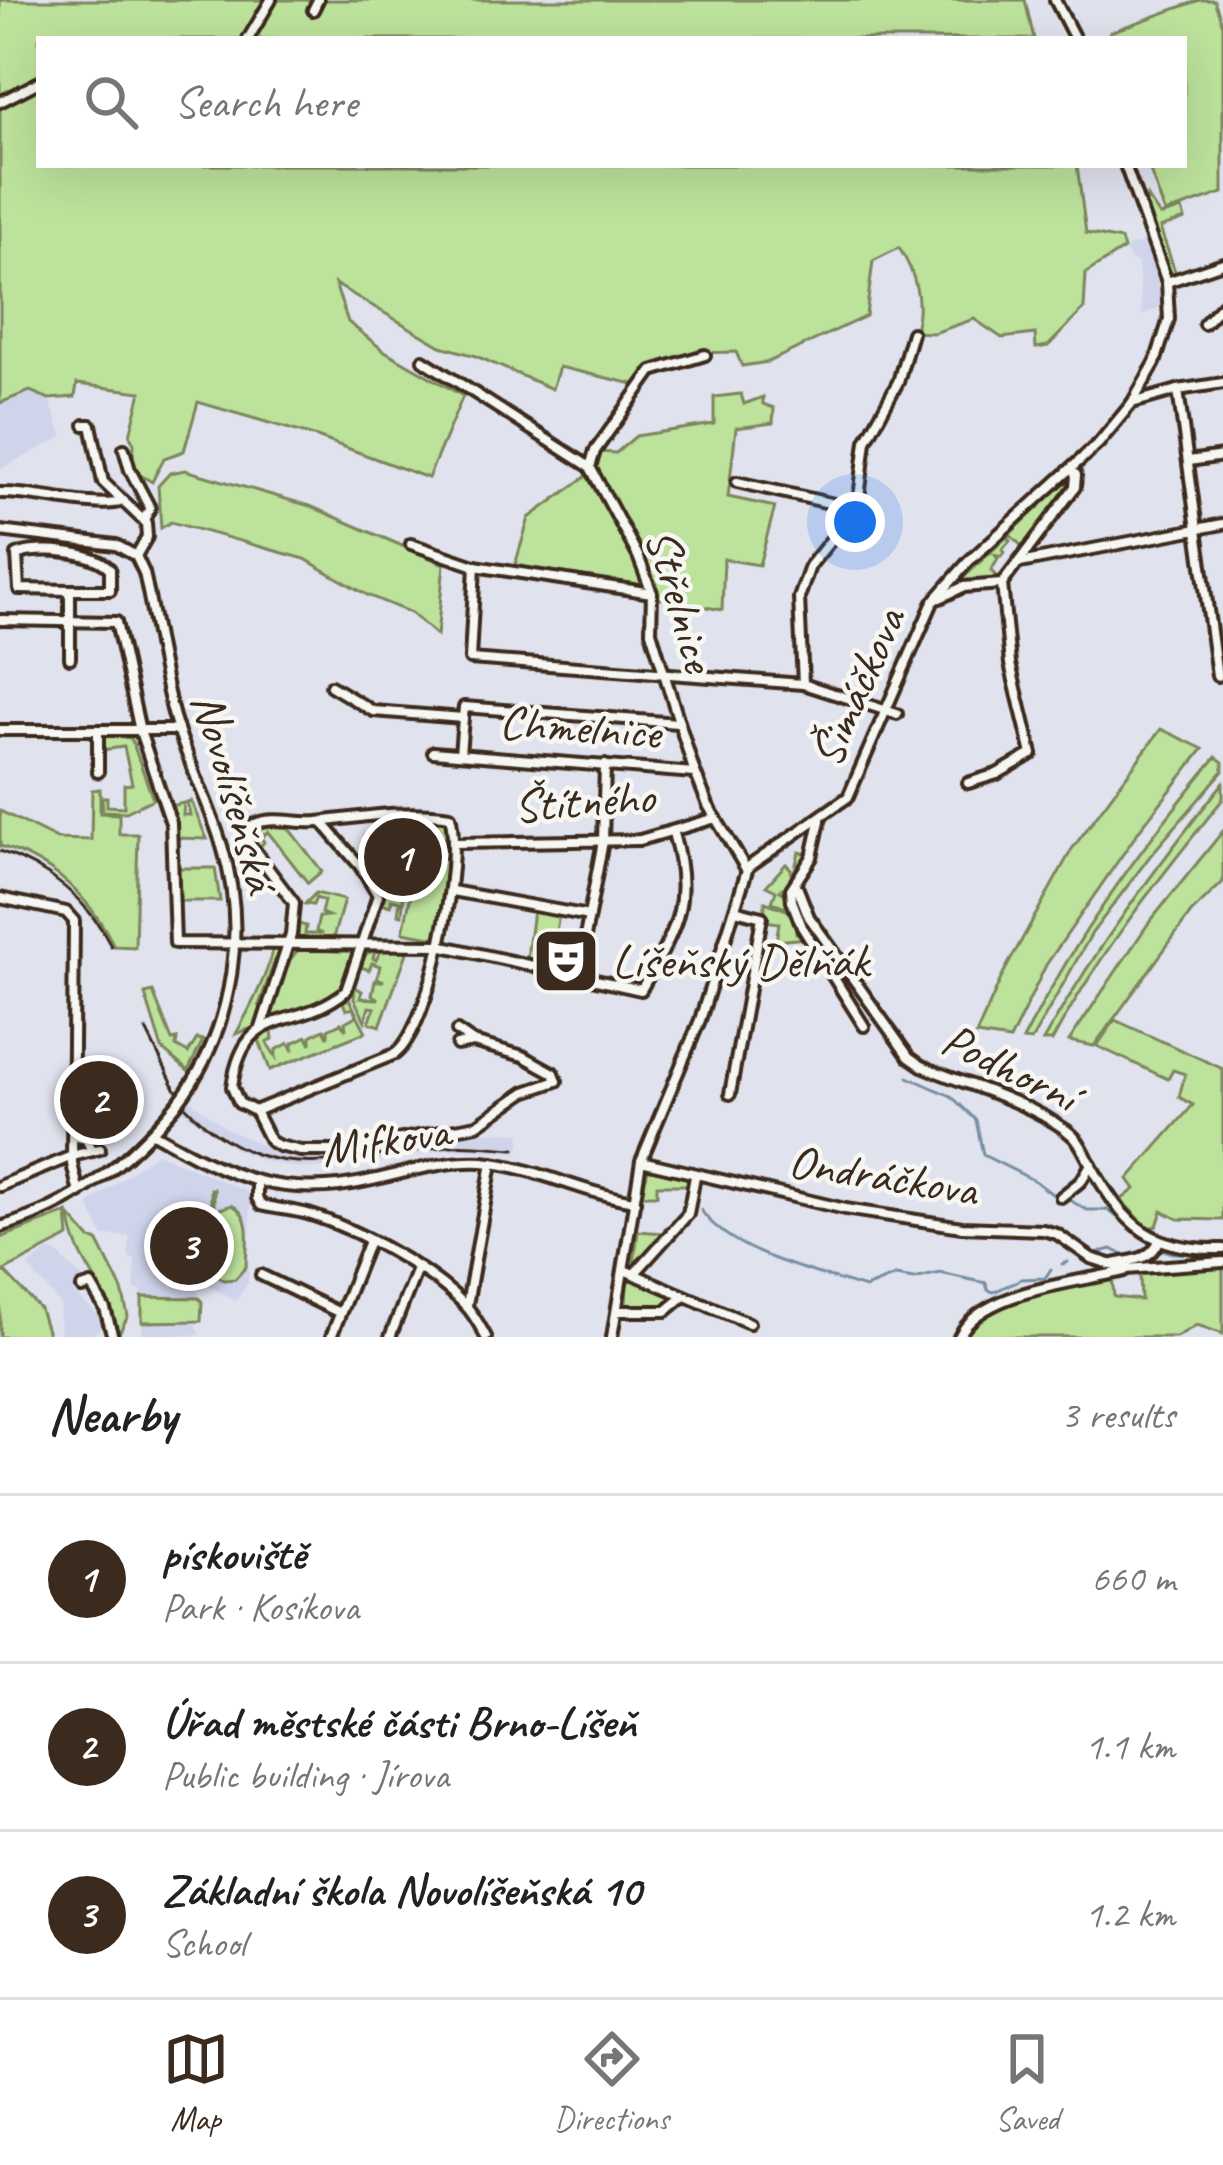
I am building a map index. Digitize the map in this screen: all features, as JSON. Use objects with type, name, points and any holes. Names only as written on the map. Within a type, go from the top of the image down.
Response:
[{"type":"street","points":[[250,36],[271,0]]},
{"type":"street","points":[[1055,0],[1073,36]]},
{"type":"street","points":[[0,102],[36,84]]},
{"type":"street","name":"Šimáčkova","points":[[746,871],[758,857],[844,803],[892,712],[933,602],[968,562],[1099,443],[1132,403],[1163,341],[1168,319],[1167,282],[1126,168]]},
{"type":"street","points":[[1167,282],[1221,264],[1223,275]]},
{"type":"street","points":[[1204,324],[1223,304]]},
{"type":"street","points":[[803,684],[799,598],[810,566],[856,509],[866,441],[898,382],[912,333]]},
{"type":"street","points":[[590,467],[595,451],[652,370],[705,355]]},
{"type":"street","name":"Střelnice","points":[[423,360],[590,467],[626,530],[652,593],[651,631],[694,772],[746,871]]},
{"type":"street","points":[[1132,403],[1223,383]]},
{"type":"street","points":[[1178,390],[1217,676]]},
{"type":"street","points":[[85,425],[91,425],[99,475],[119,502],[144,520]]},
{"type":"street","points":[[0,531],[116,545],[136,556],[147,537],[144,520],[149,505],[124,449]]},
{"type":"street","points":[[1189,460],[1223,456]]},
{"type":"street","name":"Šimáčkova","points":[[933,602],[963,587],[1002,584],[1075,487],[1076,475],[1071,470]]},
{"type":"street","points":[[737,482],[856,509]]},
{"type":"street","points":[[0,493],[69,497],[106,505],[119,502]]},
{"type":"street","points":[[1019,563],[1223,524]]},
{"type":"street","points":[[411,544],[475,566],[652,593]]},
{"type":"street","points":[[39,551],[97,558],[107,564],[110,590],[70,590],[20,589],[17,555],[39,551]]},
{"type":"street","name":"Novolíšeňská","points":[[0,1227],[80,1193],[122,1162],[185,1093],[221,1015],[234,944],[226,862],[178,730],[144,573],[136,556]]},
{"type":"street","points":[[475,566],[470,659],[803,684],[892,712]]},
{"type":"street","points":[[968,783],[997,774],[1032,754],[1010,664],[1002,584]]},
{"type":"street","points":[[70,590],[70,658]]},
{"type":"street","points":[[0,620],[116,622],[140,731],[171,823],[176,943],[439,945],[641,990],[679,923],[683,871],[673,833]]},
{"type":"street","points":[[331,686],[373,711],[463,718],[464,707],[678,723]]},
{"type":"street","name":"Chmelnice","points":[[460,754],[463,718]]},
{"type":"street","points":[[0,730],[178,730]]},
{"type":"street","points":[[98,731],[98,772]]},
{"type":"street","name":"Chmelnice","points":[[433,752],[694,772]]},
{"type":"street","points":[[578,974],[603,841],[605,766]]},
{"type":"street","points":[[255,1111],[404,1047],[452,891],[452,819],[365,814],[322,822],[257,822],[250,830],[251,847],[294,902],[288,944],[261,1028]]},
{"type":"street","name":"Štítného","points":[[454,843],[603,841],[673,833],[716,818]]},
{"type":"street","points":[[820,819],[812,857],[790,889],[792,901],[802,927],[864,1026]]},
{"type":"street","points":[[322,822],[378,895],[364,944],[342,995],[261,1028],[244,1042],[232,1087],[239,1102],[255,1111],[270,1141],[308,1151],[350,1149],[491,1125]]},
{"type":"street","points":[[612,1337],[629,1272],[641,1161],[700,1020],[746,871]]},
{"type":"street","name":"Podhorní","points":[[798,889],[809,917],[909,1057],[1039,1114],[1083,1145],[1123,1213],[1157,1246]]},
{"type":"street","points":[[452,891],[589,916]]},
{"type":"street","points":[[0,898],[66,912],[74,921],[72,1156],[80,1193]]},
{"type":"street","points":[[730,1094],[762,917],[734,910]]},
{"type":"street","points":[[457,1031],[473,1042],[540,1064],[557,1079],[477,1125]]},
{"type":"street","points":[[457,1045],[473,1042]]},
{"type":"street","points":[[540,1064],[541,1088]]},
{"type":"street","name":"Mifkova","points":[[153,1132],[257,1183],[287,1189],[329,1189],[434,1166],[492,1163],[635,1201]]},
{"type":"street","points":[[0,1186],[96,1150],[86,1139],[73,1136]]},
{"type":"street","name":"Ondráčkova","points":[[641,1161],[904,1218],[981,1229],[1043,1230],[1108,1265],[1126,1269],[1223,1262]]},
{"type":"street","points":[[467,1306],[492,1163]]},
{"type":"street","points":[[1061,1197],[1081,1181],[1091,1164]]},
{"type":"street","points":[[629,1272],[688,1214],[695,1175]]},
{"type":"street","points":[[257,1183],[256,1198],[261,1205],[310,1215],[417,1269],[467,1306],[486,1337]]},
{"type":"street","points":[[331,1337],[369,1241]]},
{"type":"street","points":[[1108,1265],[1140,1259],[1157,1246],[1223,1249]]},
{"type":"street","points":[[390,1337],[417,1269]]},
{"type":"street","points":[[959,1337],[973,1315],[1010,1298],[1126,1269]]},
{"type":"street","points":[[629,1272],[749,1323]]},
{"type":"street","points":[[261,1275],[340,1313]]},
{"type":"street","points":[[82,1288],[91,1285],[113,1337]]},
{"type":"street","points":[[618,1311],[666,1311],[683,1297]]},
{"type":"shaded area","points":[[1147,241],[1164,305],[1142,315],[1138,262],[1126,252]]},
{"type":"shaded area","points":[[30,391],[49,399],[63,437],[0,469],[0,403]]},
{"type":"shaded area","points":[[190,1100],[227,1129],[297,1156],[339,1155],[487,1132],[520,1133],[521,1140],[518,1152],[449,1149],[336,1168],[298,1168],[234,1148],[183,1111]]},
{"type":"shaded area","points":[[157,1153],[247,1192],[251,1198],[248,1283],[236,1301],[209,1286],[209,1258],[205,1258],[203,1290],[197,1290],[202,1302],[201,1321],[195,1324],[199,1335],[142,1337],[142,1291],[135,1290],[129,1236],[103,1236],[88,1204]]},
{"type":"shaded area","points":[[48,1250],[84,1280],[73,1292],[106,1323],[90,1337],[59,1337],[60,1304],[28,1267]]},
{"type":"green space","points":[[0,0],[1025,0],[1033,36],[36,36],[36,168],[1077,168],[1086,233],[1121,240],[1124,249],[1086,273],[1084,309],[1048,346],[1036,348],[1035,334],[1002,338],[974,319],[934,333],[914,332],[916,288],[899,248],[873,261],[866,316],[768,362],[742,366],[736,352],[697,353],[650,369],[638,385],[559,367],[552,389],[441,346],[335,284],[348,322],[383,350],[463,396],[428,478],[317,437],[198,402],[184,451],[164,458],[152,482],[132,470],[130,435],[141,392],[77,384],[75,397],[49,399],[30,391],[0,403]]},
{"type":"green space","points":[[1200,0],[1214,0],[1223,25],[1223,193],[1165,213],[1149,168],[1187,168],[1187,36],[1111,36],[1110,32]]},
{"type":"green space","points":[[1147,197],[1160,216],[1182,209],[1185,219],[1160,228],[1176,274],[1170,272]]},
{"type":"green space","points":[[741,394],[744,404],[763,397],[763,404],[774,408],[773,423],[736,428],[728,497],[775,507],[759,565],[724,559],[722,610],[656,598],[652,587],[515,565],[529,518],[591,473],[597,452],[616,453],[636,436],[714,424],[714,397]]},
{"type":"green space","points":[[185,470],[310,506],[444,564],[437,636],[411,613],[367,595],[305,559],[171,522],[161,528],[158,486],[170,473]]},
{"type":"green space","points":[[1065,482],[1069,486],[1024,548],[1007,537],[1010,541],[1001,557],[995,555],[998,559],[991,571],[997,577],[958,583]]},
{"type":"green space","points":[[1161,729],[1203,749],[1141,828],[1046,965],[1010,1040],[976,1035],[1004,972],[1072,849]]},
{"type":"green space","points":[[107,736],[131,738],[153,799],[126,812],[103,811],[102,797],[107,797],[107,806],[124,807],[124,785],[132,784],[124,747],[102,750]]},
{"type":"green space","points":[[1216,757],[1223,762],[1223,771],[1092,933],[1031,1041],[1023,1040],[1112,893]]},
{"type":"green space","points":[[1223,783],[1223,799],[1110,946],[1052,1041],[1043,1041],[1128,909]]},
{"type":"green space","points":[[100,789],[100,813],[119,814],[119,834],[138,834],[135,947],[114,946],[94,912],[69,884],[38,862],[0,846],[0,811],[57,839],[91,840],[92,790]]},
{"type":"green space","points":[[191,801],[207,839],[176,838],[170,806],[184,803],[183,815],[190,815],[187,802]]},
{"type":"green space","points":[[417,816],[447,818],[450,848],[445,848],[445,839],[438,839],[438,848],[430,849],[430,858],[450,858],[437,938],[403,932],[413,885]]},
{"type":"green space","points":[[286,825],[322,871],[308,883],[268,832],[258,849],[253,838],[260,826]]},
{"type":"green space","points":[[370,831],[381,844],[377,849],[382,846],[403,874],[399,878],[405,878],[402,915],[398,914],[400,901],[392,899],[390,906],[382,903],[382,892],[389,885],[396,891],[403,886],[364,836]]},
{"type":"green space","points":[[1223,831],[1223,882],[1191,913],[1094,1046],[1069,1041],[1148,924]]},
{"type":"green space","points":[[799,852],[811,855],[787,890],[780,891],[787,895],[791,909],[772,902],[776,891],[766,886],[786,864],[792,881]]},
{"type":"green space","points":[[178,868],[215,868],[220,901],[178,901]]},
{"type":"green space","points":[[316,893],[344,900],[333,938],[298,939],[299,924],[306,926],[305,934],[322,934],[316,931],[319,917],[328,916],[321,913],[324,901],[316,898],[313,905],[305,904]]},
{"type":"green space","points":[[765,902],[792,912],[801,928],[796,933],[806,938],[776,941],[779,923],[764,921]]},
{"type":"green space","points":[[533,910],[559,915],[550,963],[527,958]]},
{"type":"green space","points":[[272,949],[280,950],[279,961],[275,960],[255,1027],[236,1034],[263,979]]},
{"type":"green space","points":[[298,950],[353,951],[351,967],[337,991],[326,999],[269,1021],[287,963]]},
{"type":"green space","points":[[375,950],[376,960],[381,950],[408,950],[380,1026],[369,1022],[375,1008],[369,1007],[365,1021],[354,999],[355,987],[362,991],[360,998],[379,999],[372,995],[375,981],[384,981],[377,978],[380,966],[361,967],[366,954]]},
{"type":"green space","points":[[153,992],[172,1040],[177,1039],[176,1046],[188,1053],[197,1039],[203,1040],[188,1071],[162,1049],[145,994]]},
{"type":"green space","points":[[349,999],[366,1032],[270,1070],[258,1037],[272,1031],[273,1039],[267,1043],[276,1057],[276,1050],[289,1043],[293,1051],[293,1043],[307,1036],[311,1044],[311,1036],[324,1029],[328,1037],[328,1029],[341,1023],[346,1030],[345,1022],[356,1016],[353,1008],[346,1010],[343,1002]]},
{"type":"green space","points":[[1115,1020],[1223,1069],[1223,1220],[1178,1219],[1162,1211],[1157,1226],[1148,1228],[1121,1200],[1135,1189],[1128,1179],[1193,1105],[1179,1097],[1185,1074],[1173,1070],[1168,1079],[1097,1046]]},
{"type":"green space","points":[[648,1169],[689,1178],[690,1185],[657,1185],[657,1195],[642,1195]]},
{"type":"green space","points":[[211,1189],[214,1211],[232,1205],[246,1224],[246,1267],[235,1279],[214,1274],[211,1279]]},
{"type":"green space","points":[[67,1213],[69,1237],[4,1271],[40,1309],[49,1337],[0,1337],[0,1238]]},
{"type":"green space","points":[[70,1216],[90,1239],[97,1240],[122,1290],[128,1316],[118,1335],[109,1305],[78,1248]]},
{"type":"green space","points":[[665,1228],[671,1230],[634,1263],[638,1231],[663,1233]]},
{"type":"green space","points":[[1223,1267],[1223,1334],[1197,1325],[1176,1337],[961,1337],[990,1310],[1050,1288],[1112,1275],[1114,1297],[1141,1300],[1140,1273]]},
{"type":"green space","points":[[634,1276],[676,1300],[658,1310],[626,1309],[627,1283]]},
{"type":"green space","points":[[142,1297],[199,1298],[201,1321],[142,1322]]},
{"type":"waterway","points":[[908,1077],[951,1096],[976,1120],[983,1155],[1056,1197]]},
{"type":"waterway","points":[[1066,1198],[1087,1210],[1108,1210],[1157,1248],[1223,1254]]},
{"type":"waterway","points":[[701,1210],[714,1225],[753,1250],[865,1288],[895,1276],[914,1279],[940,1273],[986,1283],[994,1292],[1021,1279],[1045,1278],[1051,1269]]},
{"type":"waterway","points":[[1096,1253],[1112,1249],[1127,1257]]},
{"type":"waterway","points":[[1062,1264],[1068,1262]]},
{"type":"tram line","points":[[0,851],[65,888],[91,914],[111,946]]},
{"type":"tram line","points":[[146,1030],[176,1090]]},
{"type":"tram line","points":[[186,1107],[217,1134],[248,1151],[279,1160],[344,1161],[458,1146],[515,1149]]},
{"type":"place","name":"pískoviště","points":[[403,857]]},
{"type":"place","name":"Líšeňský Dělňák","points":[[566,961]]},
{"type":"place","name":"Úřad městské části Brno-Líšeň","points":[[99,1100]]},
{"type":"place","name":"Základní škola Novolíšeňská 10","points":[[189,1246]]}]
